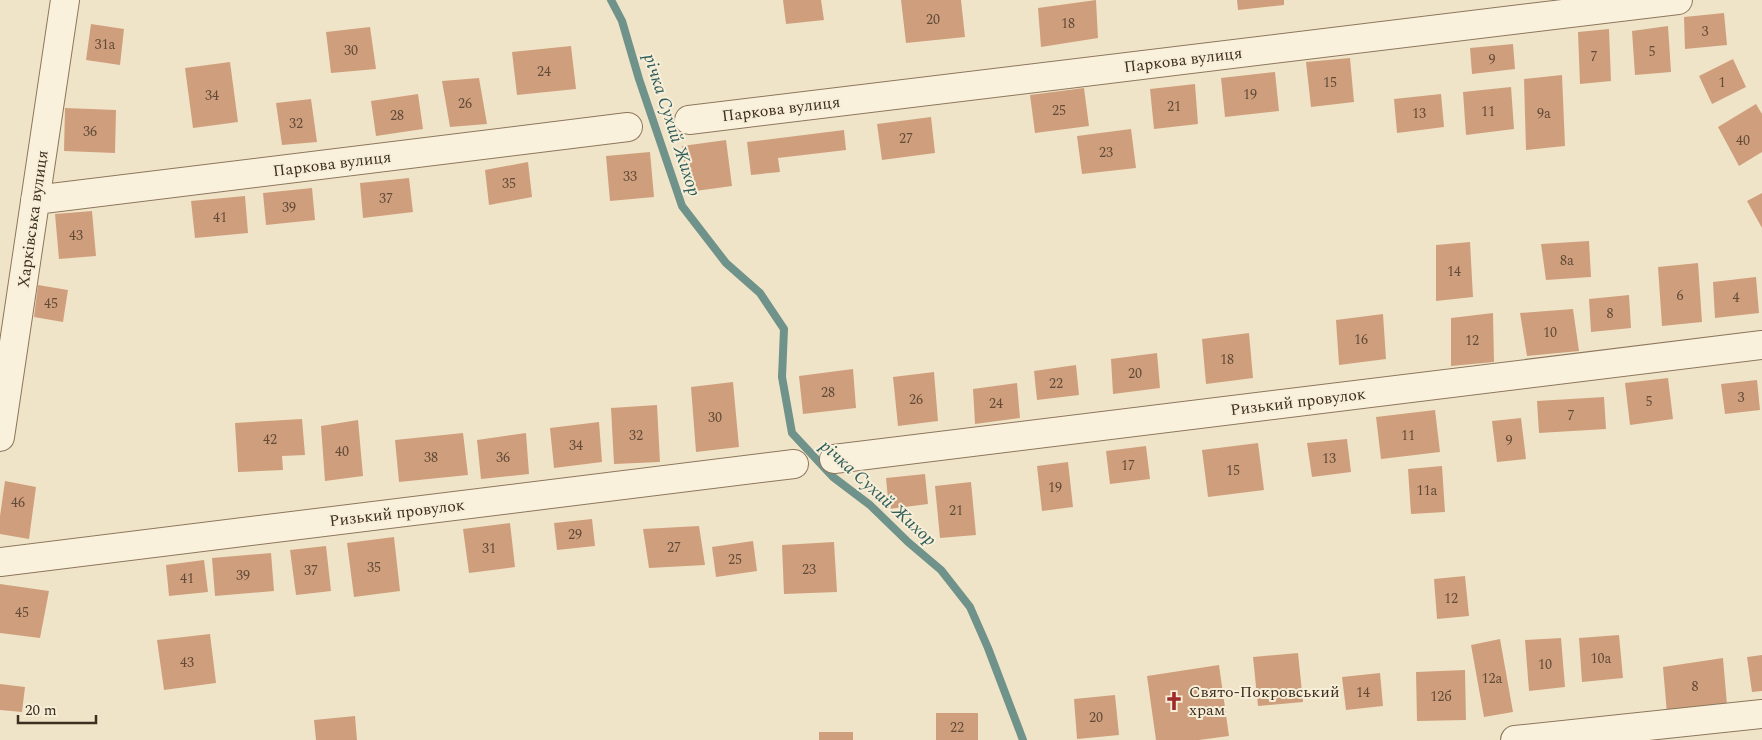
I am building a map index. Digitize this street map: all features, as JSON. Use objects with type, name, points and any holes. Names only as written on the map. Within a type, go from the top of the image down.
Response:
[{"type":"street","name":"Харківська вулиця","points":[[0,437],[65,0]]},
{"type":"street","name":"Паркова вулиця","points":[[689,120],[1678,0]]},
{"type":"street","name":"Паркова вулиця","points":[[36,200],[628,128]]},
{"type":"street","name":"Ризький провулок","points":[[834,459],[1762,345]]},
{"type":"street","name":"Ризький провулок","points":[[0,562],[794,464]]},
{"type":"street","points":[[1515,740],[1762,714]]},
{"type":"building","points":[[783,0],[821,0],[824,20],[786,24]]},
{"type":"building","points":[[901,0],[961,0],[965,37],[906,43]]},
{"type":"building","points":[[1096,0],[1098,38],[1041,47],[1038,8]]},
{"type":"building","points":[[1237,0],[1284,0],[1284,5],[1238,10]]},
{"type":"building","points":[[1724,13],[1727,45],[1685,49],[1684,17]]},
{"type":"building","points":[[91,24],[124,29],[120,65],[86,60]]},
{"type":"building","points":[[1668,26],[1671,72],[1635,75],[1632,31]]},
{"type":"building","points":[[370,27],[376,69],[331,73],[326,32]]},
{"type":"building","points":[[1609,29],[1611,81],[1580,84],[1578,32]]},
{"type":"building","points":[[1513,44],[1515,69],[1472,74],[1470,48]]},
{"type":"building","points":[[571,46],[576,89],[517,95],[512,52]]},
{"type":"building","points":[[1350,58],[1354,102],[1311,107],[1306,62]]},
{"type":"building","points":[[1733,59],[1746,87],[1712,104],[1699,76]]},
{"type":"building","points":[[230,62],[238,122],[193,128],[185,68]]},
{"type":"building","points":[[1275,72],[1279,111],[1225,117],[1221,78]]},
{"type":"building","points":[[1562,75],[1565,146],[1526,150],[1524,79]]},
{"type":"building","points":[[479,78],[487,124],[450,127],[442,81]]},
{"type":"building","points":[[1195,84],[1198,124],[1154,129],[1150,89]]},
{"type":"building","points":[[1511,87],[1514,129],[1466,135],[1463,92]]},
{"type":"building","points":[[1084,88],[1089,126],[1035,133],[1030,95]]},
{"type":"building","points":[[418,94],[423,129],[376,136],[371,101]]},
{"type":"building","points":[[1441,94],[1444,127],[1397,133],[1394,99]]},
{"type":"building","points":[[311,99],[317,142],[282,145],[276,103]]},
{"type":"building","points":[[1756,104],[1762,114],[1762,152],[1739,166],[1718,127]]},
{"type":"building","points":[[65,108],[116,110],[115,153],[64,151]]},
{"type":"building","points":[[931,117],[935,153],[882,160],[877,124]]},
{"type":"building","points":[[1131,129],[1136,168],[1082,174],[1077,136]]},
{"type":"building","points":[[844,130],[846,150],[778,158],[780,172],[751,175],[747,142]]},
{"type":"building","points":[[726,140],[732,186],[688,192],[682,146]]},
{"type":"building","points":[[650,152],[654,197],[610,201],[606,156]]},
{"type":"building","points":[[528,162],[532,197],[489,205],[485,170]]},
{"type":"building","points":[[409,178],[413,212],[363,218],[360,183]]},
{"type":"building","points":[[312,188],[315,220],[266,225],[263,193]]},
{"type":"building","points":[[1762,193],[1762,228],[1747,201]]},
{"type":"building","points":[[245,196],[248,233],[195,238],[191,201]]},
{"type":"building","points":[[92,211],[96,256],[59,259],[55,214]]},
{"type":"building","points":[[1589,241],[1591,277],[1546,280],[1541,244]]},
{"type":"building","points":[[1470,242],[1473,297],[1436,301],[1436,245]]},
{"type":"building","points":[[1698,263],[1702,322],[1662,326],[1658,267]]},
{"type":"building","points":[[1756,277],[1759,313],[1715,318],[1713,282]]},
{"type":"building","points":[[38,285],[68,290],[63,322],[34,317]]},
{"type":"building","points":[[1629,295],[1631,328],[1591,332],[1589,299]]},
{"type":"building","points":[[1573,309],[1579,351],[1527,356],[1520,313]]},
{"type":"building","points":[[1493,313],[1494,362],[1451,366],[1451,318]]},
{"type":"building","points":[[1383,314],[1386,359],[1339,365],[1336,320]]},
{"type":"building","points":[[1249,333],[1253,378],[1206,384],[1202,339]]},
{"type":"building","points":[[1157,353],[1160,388],[1113,394],[1111,359]]},
{"type":"building","points":[[1076,365],[1079,395],[1037,400],[1034,371]]},
{"type":"building","points":[[853,369],[856,408],[803,414],[799,376]]},
{"type":"building","points":[[934,372],[938,421],[898,426],[893,377]]},
{"type":"building","points":[[1668,378],[1673,419],[1630,425],[1625,383]]},
{"type":"building","points":[[1757,380],[1760,410],[1725,414],[1721,384]]},
{"type":"building","points":[[733,382],[739,447],[696,452],[691,387]]},
{"type":"building","points":[[1017,383],[1020,418],[975,424],[973,389]]},
{"type":"building","points":[[1604,397],[1606,429],[1539,433],[1537,401]]},
{"type":"building","points":[[657,405],[660,462],[614,464],[611,408]]},
{"type":"building","points":[[1435,410],[1440,452],[1381,459],[1376,417]]},
{"type":"building","points":[[1521,418],[1526,459],[1497,462],[1492,421]]},
{"type":"building","points":[[302,419],[305,455],[282,456],[283,470],[238,472],[235,423]]},
{"type":"building","points":[[358,420],[363,476],[325,481],[321,426]]},
{"type":"building","points":[[599,422],[602,462],[554,468],[550,428]]},
{"type":"building","points":[[463,433],[468,475],[399,482],[395,440]]},
{"type":"building","points":[[526,433],[529,474],[481,479],[477,440]]},
{"type":"building","points":[[1347,439],[1351,472],[1312,477],[1307,443]]},
{"type":"building","points":[[1258,443],[1264,490],[1208,497],[1202,450]]},
{"type":"building","points":[[1146,446],[1150,479],[1110,484],[1106,451]]},
{"type":"building","points":[[1068,462],[1073,507],[1042,511],[1037,466]]},
{"type":"building","points":[[1442,466],[1445,512],[1411,514],[1408,469]]},
{"type":"building","points":[[925,474],[928,504],[889,509],[886,478]]},
{"type":"building","points":[[5,481],[36,487],[29,539],[0,534],[0,516]]},
{"type":"building","points":[[971,482],[976,535],[940,538],[935,486]]},
{"type":"building","points":[[592,519],[595,546],[557,550],[554,523]]},
{"type":"building","points":[[510,523],[515,567],[469,573],[463,529]]},
{"type":"building","points":[[699,526],[705,565],[649,568],[643,529]]},
{"type":"building","points":[[394,537],[400,591],[354,597],[347,543]]},
{"type":"building","points":[[753,541],[757,571],[716,577],[712,547]]},
{"type":"building","points":[[834,542],[837,592],[784,594],[782,545]]},
{"type":"building","points":[[326,546],[331,591],[296,595],[290,550]]},
{"type":"building","points":[[271,553],[274,591],[215,596],[212,558]]},
{"type":"building","points":[[204,560],[208,592],[169,596],[166,565]]},
{"type":"building","points":[[1465,576],[1469,616],[1437,619],[1434,579]]},
{"type":"building","points":[[0,584],[49,591],[40,638],[0,633]]},
{"type":"building","points":[[210,634],[216,683],[164,690],[157,640]]},
{"type":"building","points":[[1619,635],[1623,678],[1582,682],[1579,638]]},
{"type":"building","points":[[1561,638],[1565,687],[1529,691],[1525,640]]},
{"type":"building","points":[[1500,639],[1513,712],[1484,717],[1471,645]]},
{"type":"building","points":[[1298,653],[1303,702],[1258,706],[1253,657]]},
{"type":"building","points":[[1762,655],[1762,691],[1752,692],[1747,657]]},
{"type":"building","points":[[1723,658],[1727,705],[1667,714],[1663,667]]},
{"type":"building","points":[[1219,665],[1229,736],[1199,740],[1156,740],[1147,676]]},
{"type":"building","points":[[1465,670],[1466,720],[1417,721],[1416,672]]},
{"type":"building","points":[[1380,673],[1383,706],[1346,710],[1342,677]]},
{"type":"building","points":[[0,684],[25,687],[22,712],[0,710]]},
{"type":"building","points":[[1115,695],[1119,735],[1077,739],[1074,699]]},
{"type":"building","points":[[936,713],[978,713],[978,740],[936,740]]},
{"type":"building","points":[[355,716],[357,740],[316,740],[314,720]]},
{"type":"building","points":[[819,732],[853,732],[853,740],[819,740]]},
{"type":"waterway","name":"річка Сухий Жихор","points":[[611,0],[622,21],[639,79],[682,206],[726,263],[760,293],[784,329],[782,377],[792,433],[833,477],[870,505],[908,542],[941,570],[970,607],[988,648],[1023,740]]},
{"type":"place","name":"Свято-Покровський храм","points":[[1174,701]]}]
